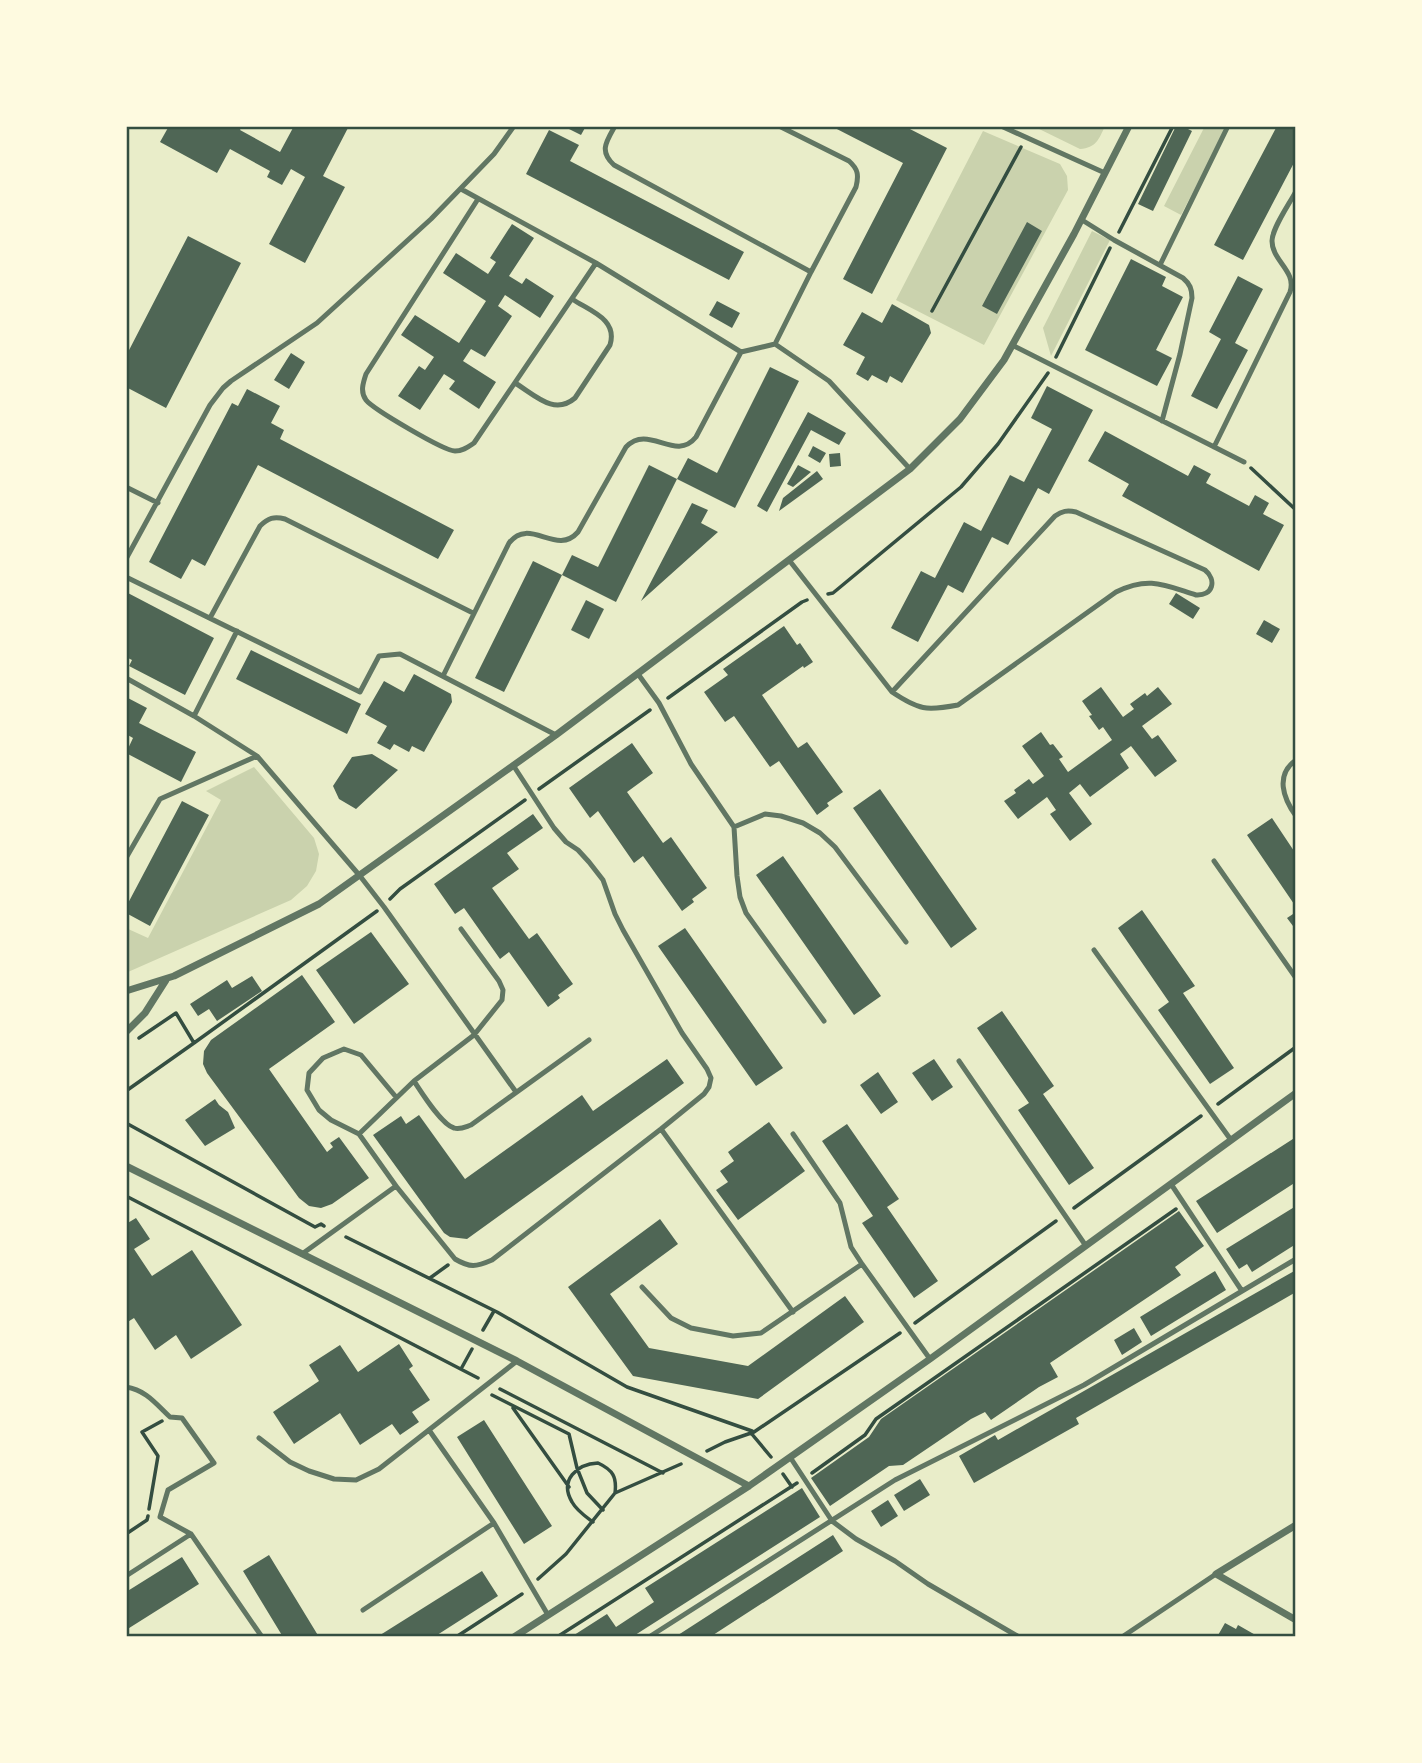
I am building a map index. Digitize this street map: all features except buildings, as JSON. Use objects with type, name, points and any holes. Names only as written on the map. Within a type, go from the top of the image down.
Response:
[{"type":"street","points":[[126,991],[166,979],[319,904],[556,735],[910,469],[960,419],[1004,360],[1082,220],[1129,126]]},
{"type":"street","points":[[126,1032],[145,1013],[166,979]]},
{"type":"street","points":[[514,1637],[749,1486],[930,1359],[1296,1093]]},
{"type":"street","points":[[126,1166],[517,1362],[749,1486]]},
{"type":"street","points":[[1296,1525],[1216,1574],[1296,1620]]},
{"type":"lane","points":[[126,559],[210,405],[223,388],[317,323],[431,219],[494,154],[514,126]]},
{"type":"lane","points":[[615,126],[607,139],[605,149],[607,158],[614,165],[811,272]]},
{"type":"lane","points":[[775,344],[859,177],[856,168],[849,161],[779,126]]},
{"type":"lane","points":[[1001,126],[1105,173]]},
{"type":"lane","points":[[1160,265],[1228,126]]},
{"type":"lane","points":[[461,188],[596,263],[741,352],[775,344],[829,381],[910,469]]},
{"type":"lane","points":[[1214,447],[1292,286],[1272,239],[1296,191]]},
{"type":"lane","points":[[478,198],[366,374],[361,388],[365,399],[377,410],[452,451],[463,450],[474,443],[596,263]]},
{"type":"lane","points":[[1082,220],[1183,278],[1192,290],[1180,354],[1162,421]]},
{"type":"lane","points":[[516,383],[558,407],[568,405],[575,398],[610,345],[612,336],[610,326],[604,319],[572,299]]},
{"type":"lane","points":[[1012,345],[1244,462]]},
{"type":"lane","points":[[443,676],[514,536],[530,533],[557,541],[573,538],[632,441],[639,438],[648,439],[683,447],[691,443],[741,352]]},
{"type":"lane","points":[[126,486],[158,503]]},
{"type":"lane","points":[[789,560],[892,692],[910,704],[933,710],[958,705],[1116,592],[1130,585],[1145,582],[1161,584],[1202,595],[1211,588],[1211,575],[1076,512],[1061,511],[892,692]]},
{"type":"lane","points":[[210,618],[260,526],[276,517],[285,519],[474,614]]},
{"type":"lane","points":[[126,577],[360,692],[379,656],[400,654],[556,735]]},
{"type":"lane","points":[[194,716],[237,631]]},
{"type":"lane","points":[[638,674],[659,704],[691,764],[734,827],[737,876],[746,913],[824,1021]]},
{"type":"lane","points":[[126,678],[194,716],[257,756],[384,907],[516,1091]]},
{"type":"lane","points":[[126,858],[160,799],[257,756]]},
{"type":"lane","points":[[1296,760],[1283,775],[1287,804],[1296,816]]},
{"type":"lane","points":[[396,1097],[361,1055],[344,1049],[323,1058],[309,1073],[307,1090],[319,1110],[331,1120],[359,1134],[396,1186],[455,1259],[465,1265],[478,1266],[492,1260],[661,1129],[709,1087],[711,1078],[707,1069],[682,1033],[615,914],[603,880],[578,850],[566,842],[554,828],[513,765]]},
{"type":"lane","points":[[734,827],[765,814],[803,823],[820,833],[835,847],[906,942]]},
{"type":"lane","points":[[1214,860],[1296,978]]},
{"type":"lane","points":[[359,1134],[414,1081],[474,1035],[502,1000],[503,990],[499,981],[461,929]]},
{"type":"lane","points":[[1094,950],[1231,1140]]},
{"type":"lane","points":[[414,1081],[445,1122],[453,1128],[462,1129],[589,1040]]},
{"type":"lane","points":[[959,1061],[1086,1246]]},
{"type":"lane","points":[[661,1129],[793,1312]]},
{"type":"lane","points":[[793,1134],[840,1203],[851,1247],[930,1359]]},
{"type":"lane","points":[[1171,1184],[1242,1292]]},
{"type":"lane","points":[[302,1254],[396,1186]]},
{"type":"lane","points":[[649,1637],[895,1480],[1084,1385],[1296,1259]]},
{"type":"lane","points":[[642,1287],[671,1318],[691,1328],[733,1336],[761,1333],[862,1265]]},
{"type":"lane","points":[[259,1438],[290,1462],[309,1471],[334,1479],[356,1480],[379,1469],[517,1362]]},
{"type":"lane","points":[[126,1387],[148,1395],[170,1417],[182,1418],[214,1463],[168,1490],[160,1517],[191,1534],[262,1637]]},
{"type":"lane","points":[[429,1430],[494,1523],[548,1615]]},
{"type":"lane","points":[[790,1457],[832,1521],[928,1584],[1019,1637]]},
{"type":"lane","points":[[363,1610],[494,1523]]},
{"type":"lane","points":[[126,1576],[191,1534]]},
{"type":"lane","points":[[1122,1637],[1216,1574]]},
{"type":"path","points":[[126,1091],[384,907],[400,889],[802,602],[833,593],[961,487],[998,444],[1053,365],[1174,126]]},
{"type":"path","points":[[932,311],[1022,145],[1029,138]]},
{"type":"path","points":[[1244,462],[1296,510]]},
{"type":"path","points":[[136,1040],[176,1013],[194,1043]]},
{"type":"path","points":[[725,1442],[754,1432],[908,1328],[1296,1047]]},
{"type":"path","points":[[126,1123],[315,1227],[321,1224],[497,1312],[627,1387],[754,1432]]},
{"type":"path","points":[[126,1196],[663,1473],[615,1493]]},
{"type":"path","points":[[557,1637],[804,1478],[865,1435],[876,1419],[1184,1203]]},
{"type":"path","points":[[430,1278],[455,1259]]},
{"type":"path","points":[[481,1389],[569,1434]]},
{"type":"path","points":[[512,1406],[569,1487]]},
{"type":"path","points":[[126,1534],[147,1520],[158,1456],[142,1432],[170,1417]]},
{"type":"path","points":[[573,1426],[569,1434],[578,1468],[587,1493],[603,1510]]},
{"type":"path","points":[[456,1637],[531,1586],[566,1555],[603,1510],[615,1493],[616,1478],[609,1469],[598,1463],[578,1468],[572,1474],[569,1487],[572,1501],[581,1513],[593,1522]]},
{"type":"green space","points":[[1033,126],[1105,126],[1093,145],[1080,149]]},
{"type":"green space","points":[[1205,126],[1227,126],[1181,215],[1164,206]]},
{"type":"green space","points":[[983,131],[1060,164],[1067,176],[1068,190],[984,345],[896,300]]},
{"type":"green space","points":[[1092,231],[1110,240],[1051,356],[1043,328]]},
{"type":"green space","points":[[254,767],[314,838],[319,854],[316,871],[307,886],[291,900],[126,971],[126,928],[148,938],[221,800],[206,791]]}]
